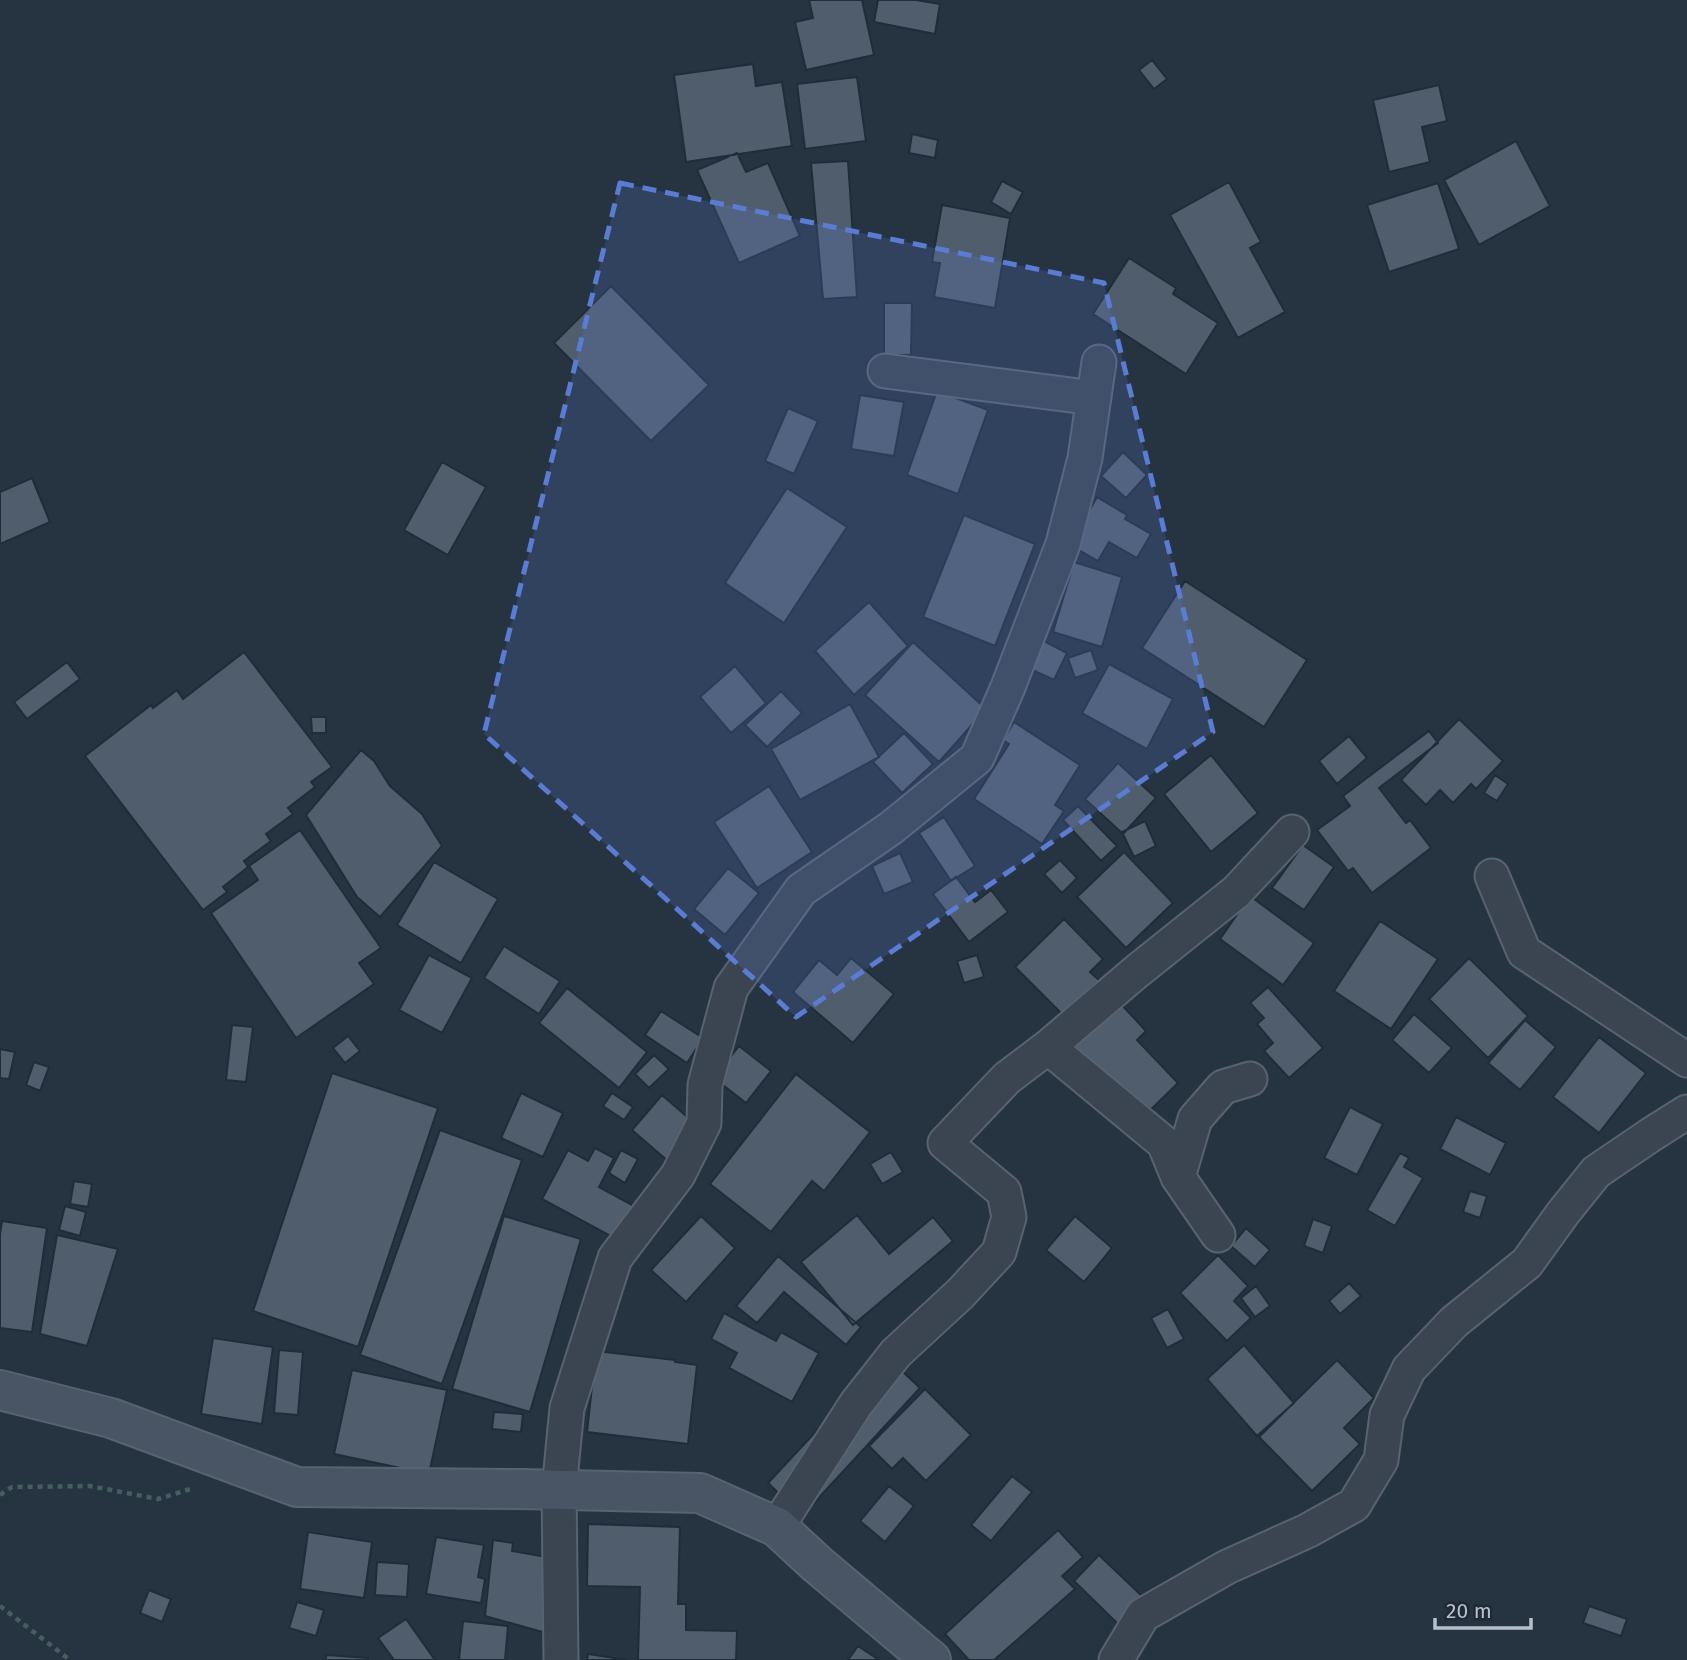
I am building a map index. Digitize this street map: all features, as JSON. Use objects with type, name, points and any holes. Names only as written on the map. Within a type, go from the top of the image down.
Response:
[{"type":"street","points":[[561,1660],[559,1490],[567,1408],[615,1258],[678,1175],[704,1123],[705,1085],[731,988],[801,890],[891,828],[977,758],[1008,687],[1063,544],[1085,458],[1099,362]]},
{"type":"street","points":[[885,371],[1094,398]]},
{"type":"street","points":[[777,1527],[856,1404],[895,1353],[960,1294],[999,1252],[1009,1217],[1004,1192],[945,1143],[1007,1078],[1236,892],[1292,832]]},
{"type":"street","points":[[1492,876],[1524,952],[1687,1060]]},
{"type":"street","points":[[1048,1047],[1164,1143],[1178,1177],[1219,1235]]},
{"type":"street","points":[[1178,1177],[1195,1119],[1223,1087],[1250,1079]]},
{"type":"street","points":[[1116,1660],[1143,1615],[1227,1567],[1307,1531],[1354,1506],[1381,1460],[1387,1415],[1409,1369],[1454,1322],[1527,1263],[1596,1172],[1687,1112]]},
{"type":"street","points":[[0,1390],[111,1418],[297,1488],[701,1493],[777,1527],[931,1660]]},
{"type":"path","points":[[0,1495],[12,1487],[90,1486],[158,1499],[198,1487]]},
{"type":"path","points":[[0,1606],[70,1660]]},
{"type":"highlighted area","points":[[620,183],[1104,283],[1213,732],[796,1017],[484,734]]},
{"type":"building","points":[[809,0],[862,0],[874,55],[806,70],[795,22],[813,18]]},
{"type":"building","points":[[878,0],[916,0],[940,4],[935,34],[874,22]]},
{"type":"building","points":[[1152,60],[1167,79],[1154,89],[1139,70]]},
{"type":"building","points":[[753,64],[756,86],[782,82],[792,146],[686,162],[674,75]]},
{"type":"building","points":[[857,77],[866,141],[805,149],[797,84]]},
{"type":"building","points":[[1439,85],[1447,121],[1422,127],[1430,162],[1389,172],[1373,100]]},
{"type":"building","points":[[912,134],[938,140],[935,158],[909,153]]},
{"type":"building","points":[[1516,141],[1550,206],[1479,245],[1444,180]]},
{"type":"building","points":[[737,153],[746,172],[768,163],[800,236],[739,263],[697,170]]},
{"type":"building","points":[[848,161],[857,297],[823,299],[811,163]]},
{"type":"building","points":[[1002,181],[1023,192],[1011,214],[991,202]]},
{"type":"building","points":[[1229,182],[1261,242],[1250,248],[1285,312],[1238,338],[1170,215]]},
{"type":"building","points":[[1438,183],[1459,249],[1389,272],[1367,205]]},
{"type":"building","points":[[942,205],[1010,218],[995,308],[934,297],[940,263],[932,262]]},
{"type":"building","points":[[1129,258],[1176,288],[1173,294],[1218,323],[1186,374],[1093,314]]},
{"type":"building","points":[[611,286],[709,385],[651,441],[554,343]]},
{"type":"building","points":[[884,303],[912,303],[911,355],[884,355]]},
{"type":"building","points":[[937,391],[988,410],[958,494],[907,475]]},
{"type":"building","points":[[860,395],[904,402],[894,456],[851,449]]},
{"type":"building","points":[[788,408],[818,421],[794,474],[765,461]]},
{"type":"building","points":[[1123,452],[1147,475],[1126,498],[1101,476]]},
{"type":"building","points":[[442,462],[486,487],[448,555],[404,530]]},
{"type":"building","points":[[32,478],[50,522],[0,544],[0,492]]},
{"type":"building","points":[[787,488],[847,527],[784,623],[725,583]]},
{"type":"building","points":[[1097,497],[1127,515],[1125,519],[1151,534],[1137,558],[1109,542],[1098,561],[1070,545]]},
{"type":"building","points":[[964,515],[1035,544],[995,646],[923,617]]},
{"type":"building","points":[[1074,562],[1122,577],[1102,647],[1053,632]]},
{"type":"building","points":[[1185,581],[1307,660],[1264,727],[1142,648]]},
{"type":"building","points":[[869,602],[908,646],[854,695],[815,651]]},
{"type":"building","points":[[1040,639],[1067,653],[1054,680],[1026,667]]},
{"type":"building","points":[[913,642],[986,709],[939,762],[865,695]]},
{"type":"building","points":[[1091,650],[1098,670],[1075,678],[1068,658]]},
{"type":"building","points":[[244,652],[332,767],[311,782],[315,787],[288,808],[293,814],[266,834],[271,841],[244,861],[248,867],[223,887],[227,892],[203,910],[85,756],[151,705],[153,708],[177,690],[183,699]]},
{"type":"building","points":[[67,662],[80,679],[27,719],[14,702]]},
{"type":"building","points":[[1109,664],[1173,699],[1147,749],[1082,713]]},
{"type":"building","points":[[735,666],[766,703],[731,733],[700,697]]},
{"type":"building","points":[[781,691],[802,713],[767,747],[745,725]]},
{"type":"building","points":[[850,704],[879,757],[800,800],[771,749]]},
{"type":"building","points":[[311,717],[326,717],[326,733],[312,733]]},
{"type":"building","points":[[1459,719],[1503,761],[1476,789],[1471,784],[1453,803],[1440,790],[1426,805],[1401,780]]},
{"type":"building","points":[[1014,722],[1080,765],[1055,805],[1064,811],[1042,844],[974,799],[1009,744],[1003,740]]},
{"type":"building","points":[[1429,731],[1438,743],[1379,788],[1406,823],[1410,820],[1431,848],[1372,893],[1353,868],[1348,871],[1317,830],[1350,806],[1343,796]]},
{"type":"building","points":[[904,733],[933,764],[902,793],[873,762]]},
{"type":"building","points":[[1349,736],[1367,758],[1337,784],[1319,761]]},
{"type":"building","points":[[361,750],[374,761],[390,786],[422,814],[442,846],[380,917],[357,897],[306,815]]},
{"type":"building","points":[[1211,755],[1258,813],[1211,852],[1164,794]]},
{"type":"building","points":[[1118,763],[1156,798],[1123,834],[1085,799]]},
{"type":"building","points":[[1495,775],[1508,784],[1497,801],[1484,793]]},
{"type":"building","points":[[769,786],[812,852],[757,888],[714,822]]},
{"type":"building","points":[[1078,806],[1117,846],[1101,861],[1063,820]]},
{"type":"building","points":[[944,817],[975,866],[951,881],[919,833]]},
{"type":"building","points":[[1145,821],[1156,846],[1134,857],[1122,832]]},
{"type":"building","points":[[300,830],[381,948],[359,963],[374,984],[296,1038],[211,913],[258,880],[249,866]]},
{"type":"building","points":[[1303,845],[1334,867],[1304,910],[1272,888]]},
{"type":"building","points":[[1124,852],[1173,903],[1126,948],[1077,897]]},
{"type":"building","points":[[900,853],[913,882],[884,894],[872,866]]},
{"type":"building","points":[[1060,860],[1077,878],[1062,893],[1044,874]]},
{"type":"building","points":[[434,862],[498,899],[461,963],[397,925]]},
{"type":"building","points":[[728,868],[759,893],[725,935],[694,909]]},
{"type":"building","points":[[956,877],[975,902],[991,890],[1008,912],[969,942],[933,894]]},
{"type":"building","points":[[1250,896],[1314,943],[1283,985],[1220,939]]},
{"type":"building","points":[[1064,919],[1103,959],[1090,972],[1100,981],[1065,1017],[1015,967]]},
{"type":"building","points":[[1380,921],[1438,959],[1391,1029],[1334,991]]},
{"type":"building","points":[[504,946],[560,981],[539,1014],[484,978]]},
{"type":"building","points":[[429,955],[472,978],[442,1033],[399,1010]]},
{"type":"building","points":[[977,955],[984,977],[964,983],[957,961]]},
{"type":"building","points":[[851,958],[894,994],[853,1043],[793,992],[819,960],[837,975]]},
{"type":"building","points":[[1469,958],[1528,1016],[1488,1058],[1429,999]]},
{"type":"building","points":[[1268,987],[1323,1048],[1289,1078],[1264,1051],[1273,1043],[1257,1024],[1264,1018],[1250,1003]]},
{"type":"building","points":[[567,988],[647,1052],[619,1088],[539,1023]]},
{"type":"building","points":[[1120,1003],[1146,1031],[1137,1040],[1178,1083],[1135,1125],[1067,1054]]},
{"type":"building","points":[[661,1011],[703,1038],[687,1063],[645,1035]]},
{"type":"building","points":[[1414,1014],[1452,1048],[1429,1073],[1392,1040]]},
{"type":"building","points":[[1525,1020],[1556,1047],[1520,1090],[1488,1063]]},
{"type":"building","points":[[232,1025],[253,1027],[246,1082],[226,1080]]},
{"type":"building","points":[[348,1036],[360,1051],[345,1063],[333,1048]]},
{"type":"building","points":[[1599,1037],[1646,1073],[1599,1133],[1553,1097]]},
{"type":"building","points":[[739,1046],[771,1071],[746,1103],[714,1078]]},
{"type":"building","points":[[0,1049],[15,1052],[9,1079],[0,1078]]},
{"type":"building","points":[[654,1055],[669,1069],[649,1088],[635,1074]]},
{"type":"building","points":[[34,1062],[49,1067],[40,1091],[26,1085]]},
{"type":"building","points":[[332,1073],[438,1108],[358,1347],[253,1311]]},
{"type":"building","points":[[796,1074],[870,1132],[824,1191],[812,1181],[771,1232],[710,1184]]},
{"type":"building","points":[[521,1093],[563,1113],[543,1157],[501,1138]]},
{"type":"building","points":[[612,1093],[633,1107],[624,1120],[603,1106]]},
{"type":"building","points":[[662,1095],[699,1127],[669,1162],[632,1130]]},
{"type":"building","points":[[1350,1107],[1383,1124],[1357,1175],[1324,1158]]},
{"type":"building","points":[[1456,1117],[1506,1143],[1490,1175],[1440,1149]]},
{"type":"building","points":[[440,1130],[522,1160],[442,1384],[360,1355]]},
{"type":"building","points":[[595,1148],[614,1158],[599,1187],[634,1206],[616,1239],[542,1199],[568,1150],[588,1161]]},
{"type":"building","points":[[621,1150],[638,1159],[625,1183],[609,1173]]},
{"type":"building","points":[[891,1152],[903,1172],[882,1184],[870,1164]]},
{"type":"building","points":[[1400,1153],[1409,1158],[1404,1167],[1423,1178],[1395,1226],[1367,1210]]},
{"type":"building","points":[[74,1181],[92,1184],[88,1207],[70,1204]]},
{"type":"building","points":[[1470,1191],[1487,1196],[1480,1218],[1463,1212]]},
{"type":"building","points":[[65,1206],[86,1212],[80,1236],[59,1230]]},
{"type":"building","points":[[857,1215],[889,1254],[933,1217],[953,1241],[853,1325],[801,1262]]},
{"type":"building","points":[[504,1216],[581,1239],[530,1412],[452,1389]]},
{"type":"building","points":[[701,1216],[735,1248],[686,1302],[651,1270]]},
{"type":"building","points":[[1075,1216],[1112,1248],[1084,1282],[1046,1250]]},
{"type":"building","points":[[1313,1219],[1332,1226],[1323,1253],[1304,1246]]},
{"type":"building","points":[[2,1221],[47,1228],[32,1332],[0,1328]]},
{"type":"building","points":[[1246,1228],[1270,1250],[1255,1267],[1231,1246]]},
{"type":"building","points":[[57,1235],[118,1249],[87,1346],[40,1334]]},
{"type":"building","points":[[1218,1255],[1248,1286],[1234,1301],[1251,1318],[1227,1341],[1180,1293]]},
{"type":"building","points":[[778,1256],[861,1327],[846,1345],[784,1292],[757,1323],[736,1306]]},
{"type":"building","points":[[1349,1283],[1361,1296],[1340,1314],[1329,1301]]},
{"type":"building","points":[[1256,1286],[1270,1306],[1255,1317],[1241,1298]]},
{"type":"building","points":[[1168,1309],[1184,1339],[1167,1348],[1151,1318]]},
{"type":"building","points":[[724,1313],[776,1341],[781,1332],[819,1353],[792,1402],[729,1368],[737,1353],[711,1339]]},
{"type":"building","points":[[213,1338],[273,1347],[262,1424],[201,1414]]},
{"type":"building","points":[[1244,1345],[1294,1403],[1257,1436],[1207,1379]]},
{"type":"building","points":[[279,1350],[303,1352],[298,1415],[274,1413]]},
{"type":"building","points":[[596,1351],[697,1365],[688,1444],[587,1432]]},
{"type":"building","points":[[886,1356],[920,1388],[802,1516],[768,1483]]},
{"type":"building","points":[[1337,1360],[1374,1398],[1344,1428],[1360,1444],[1312,1491],[1259,1437]]},
{"type":"building","points":[[352,1370],[447,1390],[429,1474],[334,1454]]},
{"type":"building","points":[[925,1389],[971,1435],[926,1481],[903,1458],[892,1469],[869,1446]]},
{"type":"building","points":[[494,1412],[523,1414],[521,1432],[492,1429]]},
{"type":"building","points":[[1012,1476],[1032,1492],[991,1541],[971,1525]]},
{"type":"building","points":[[889,1486],[914,1506],[885,1542],[860,1521]]},
{"type":"building","points":[[588,1524],[680,1527],[678,1604],[686,1604],[686,1630],[737,1631],[736,1660],[638,1660],[640,1587],[587,1586]]},
{"type":"building","points":[[1058,1530],[1083,1557],[1062,1576],[1075,1589],[994,1660],[969,1660],[945,1634]]},
{"type":"building","points":[[308,1532],[372,1542],[364,1598],[300,1589]]},
{"type":"building","points":[[436,1537],[484,1545],[478,1577],[485,1579],[481,1603],[426,1594]]},
{"type":"building","points":[[493,1540],[513,1543],[512,1551],[558,1559],[546,1633],[485,1616]]},
{"type":"building","points":[[1099,1555],[1144,1598],[1118,1624],[1074,1581]]},
{"type":"building","points":[[377,1562],[409,1564],[407,1597],[375,1595]]},
{"type":"building","points":[[149,1590],[171,1599],[162,1622],[140,1613]]},
{"type":"building","points":[[297,1602],[324,1610],[316,1636],[289,1628]]},
{"type":"building","points":[[1589,1606],[1627,1619],[1621,1636],[1583,1623]]},
{"type":"building","points":[[406,1619],[435,1660],[394,1660],[378,1638]]},
{"type":"building","points":[[463,1621],[508,1626],[505,1660],[459,1660]]},
{"type":"building","points":[[858,1646],[879,1660],[848,1660]]},
{"type":"building","points":[[588,1654],[627,1660],[587,1660]]},
{"type":"building","points":[[326,1655],[368,1658],[368,1660],[326,1660]]}]
